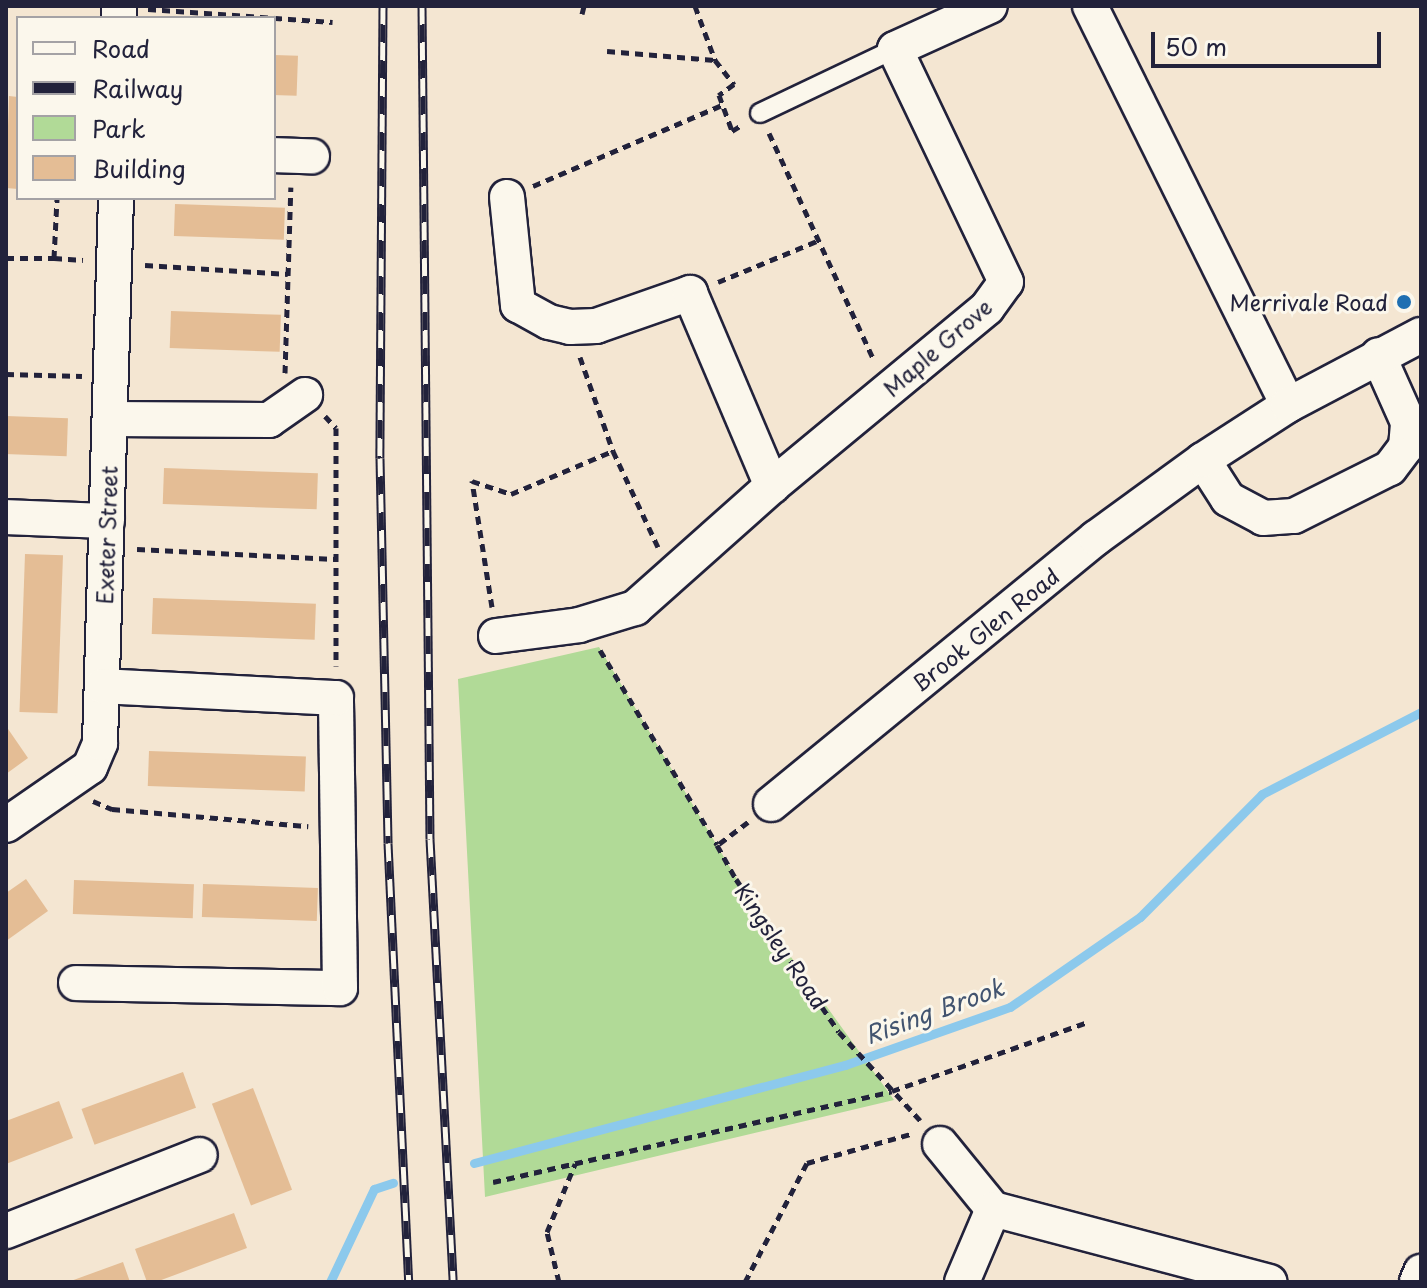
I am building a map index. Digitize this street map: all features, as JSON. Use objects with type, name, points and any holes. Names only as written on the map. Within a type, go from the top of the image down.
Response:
[{"type":"street","points":[[895,49],[990,6]]},
{"type":"street","points":[[1090,6],[1288,405]]},
{"type":"street","name":"Maple Grove","points":[[496,636],[579,625],[635,608],[772,486],[987,308],[1006,282],[895,49]]},
{"type":"street","points":[[507,197],[518,305],[549,322],[570,327],[596,326],[690,293],[772,486]]},
{"type":"street","name":"Exeter Street","points":[[6,825],[90,767],[100,743],[116,200]]},
{"type":"street","name":"Brook Glen Road","points":[[771,804],[1096,538],[1203,460],[1288,405],[1421,335]]},
{"type":"street","points":[[1203,460],[1228,499],[1263,518],[1294,516],[1390,468],[1406,447],[1408,422],[1378,355]]},
{"type":"street","points":[[110,419],[269,420],[295,402]]},
{"type":"street","points":[[6,517],[106,534]]},
{"type":"street","points":[[76,983],[340,988],[336,698],[102,686]]},
{"type":"street","points":[[935,1137],[993,1209],[1270,1282]]},
{"type":"street","points":[[6,1231],[200,1155]]},
{"type":"street","points":[[962,1282],[993,1209]]},
{"type":"street","points":[[1417,1282],[1421,1272]]},
{"type":"lane","points":[[760,113],[895,49]]},
{"type":"path","points":[[582,14],[584,6]]},
{"type":"path","points":[[695,6],[715,60],[734,84],[719,95],[732,131],[760,113],[888,390]]},
{"type":"path","points":[[119,11],[216,16]]},
{"type":"path","points":[[276,19],[333,22]]},
{"type":"path","points":[[607,51],[715,60]]},
{"type":"path","points":[[507,197],[722,105]]},
{"type":"path","points":[[293,156],[288,274],[295,402],[336,428],[336,698]]},
{"type":"path","points":[[6,258],[54,258],[57,200]]},
{"type":"path","points":[[690,293],[817,241]]},
{"type":"path","points":[[114,263],[288,274]]},
{"type":"path","points":[[570,327],[613,451],[669,577]]},
{"type":"path","points":[[6,374],[111,377]]},
{"type":"path","points":[[496,636],[472,481],[511,494],[613,451]]},
{"type":"path","points":[[106,534],[335,559]]},
{"type":"path","name":"Kingsley Road","points":[[579,625],[599,647],[747,896],[839,1032],[935,1137]]},
{"type":"path","points":[[62,789],[112,809],[337,829]]},
{"type":"path","points":[[717,845],[771,804]]},
{"type":"path","points":[[493,1182],[892,1091],[1088,1022]]},
{"type":"path","points":[[745,1282],[807,1163],[935,1137]]},
{"type":"path","points":[[559,1282],[547,1232],[575,1164]]},
{"type":"green space","points":[[599,647],[747,896],[894,1100],[485,1197],[458,679]]},
{"type":"building","points":[[276,55],[298,56],[297,96],[276,95]]},
{"type":"building","points":[[9,96],[16,97],[16,189],[6,188]]},
{"type":"building","points":[[175,204],[285,208],[284,240],[174,236]]},
{"type":"building","points":[[171,311],[281,315],[280,352],[170,348]]},
{"type":"building","points":[[6,416],[68,418],[67,456],[6,454]]},
{"type":"building","points":[[164,468],[318,473],[317,509],[163,504]]},
{"type":"building","points":[[25,554],[63,555],[57,713],[19,712]]},
{"type":"building","points":[[153,598],[316,604],[315,640],[152,634]]},
{"type":"building","points":[[6,726],[28,758],[6,774]]},
{"type":"building","points":[[149,751],[306,756],[305,791],[148,786]]},
{"type":"building","points":[[26,879],[48,911],[6,941],[6,893]]},
{"type":"building","points":[[74,880],[194,884],[193,918],[73,914]]},
{"type":"building","points":[[203,884],[318,888],[317,921],[202,917]]},
{"type":"building","points":[[183,1072],[196,1108],[95,1145],[82,1109]]},
{"type":"building","points":[[253,1088],[292,1190],[251,1206],[212,1104]]},
{"type":"building","points":[[59,1101],[73,1138],[6,1164],[6,1121]]},
{"type":"building","points":[[234,1213],[247,1248],[156,1282],[147,1282],[135,1249]]},
{"type":"building","points":[[123,1262],[130,1282],[68,1282]]},
{"type":"waterway","name":"Rising Brook","points":[[474,1163],[845,1065],[1010,1007],[1140,917],[1262,794],[1421,712]]},
{"type":"waterway","name":"Rising Brook","points":[[330,1282],[374,1189],[393,1183]]},
{"type":"railway","points":[[383,6],[380,458],[388,843],[409,1282]]},
{"type":"railway","points":[[422,6],[430,839],[453,1282]]},
{"type":"place","name":"Merrivale Road","points":[[1404,302]]}]
